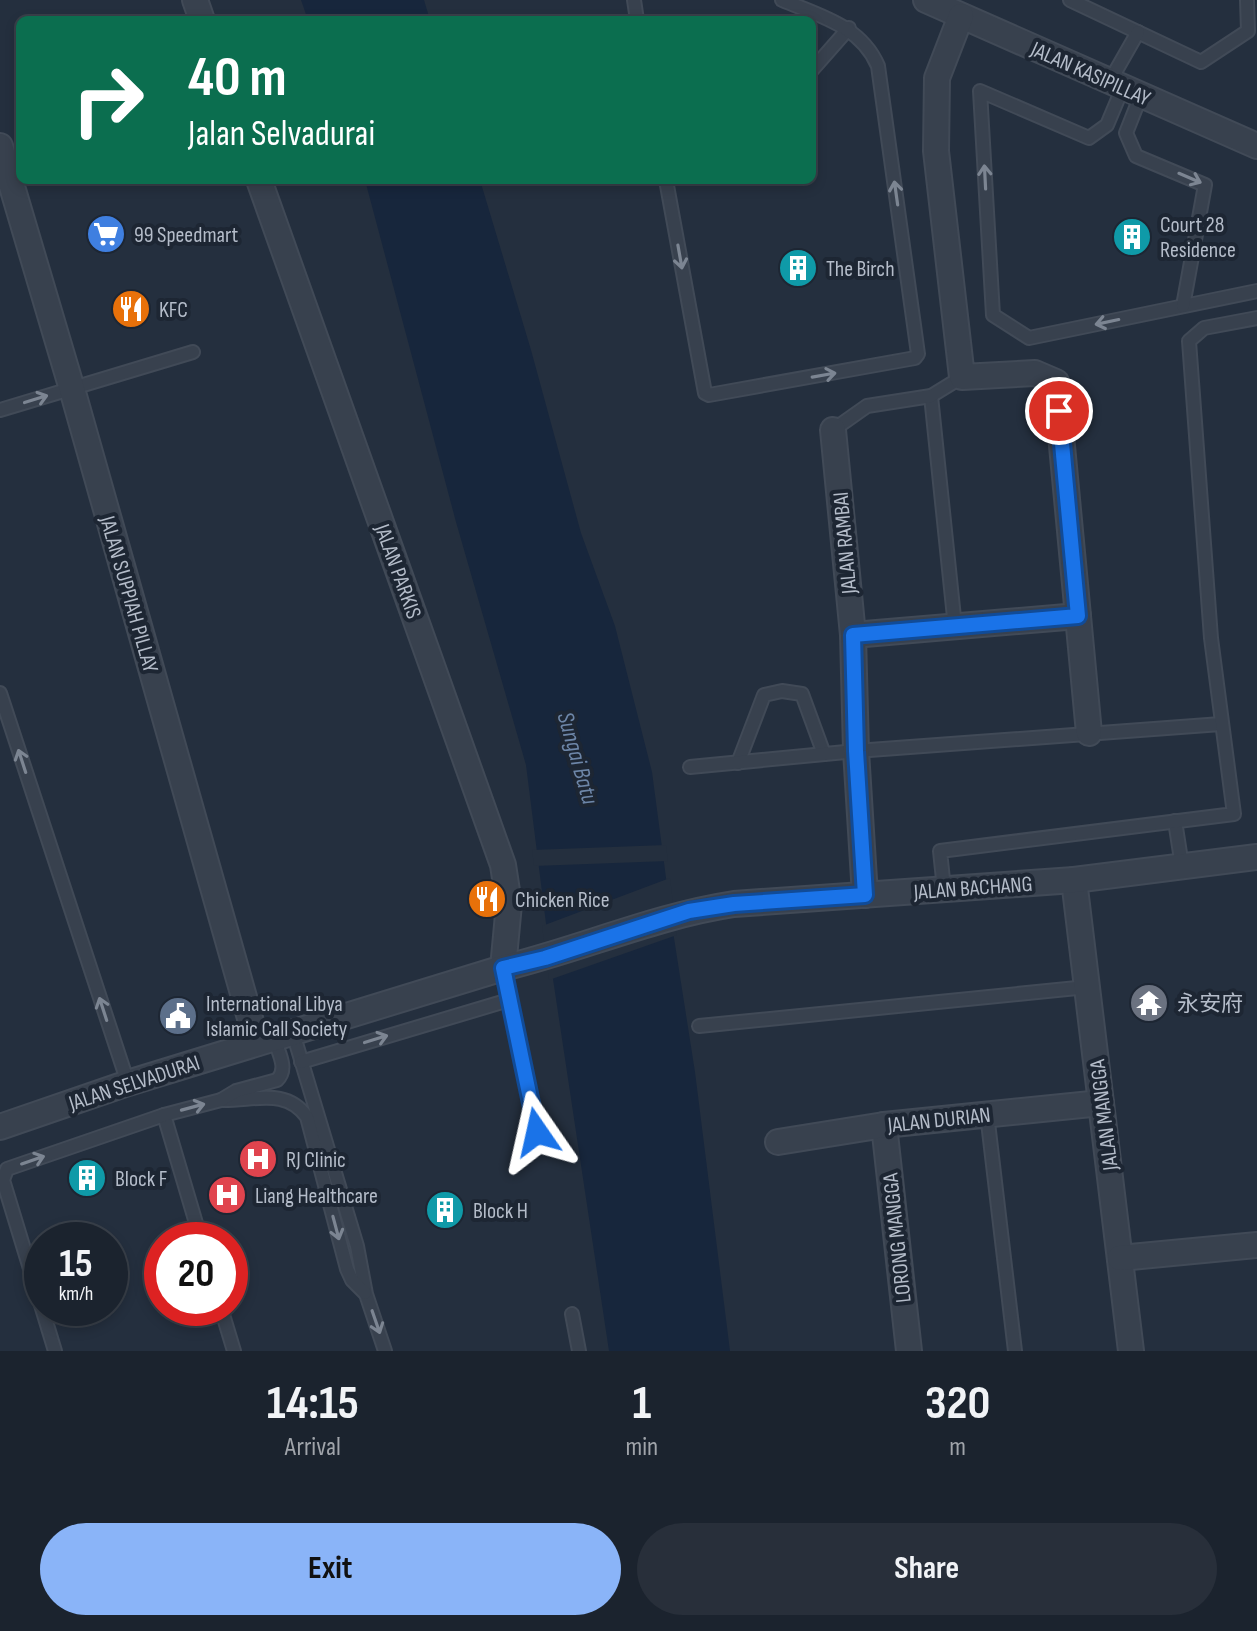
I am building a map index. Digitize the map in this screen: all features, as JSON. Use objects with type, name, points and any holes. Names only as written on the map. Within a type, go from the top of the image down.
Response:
[{"type":"street","name":"JALAN KASIPILLAY","points":[[926,0],[1257,146]]},
{"type":"street","points":[[961,16],[937,78],[936,151],[962,377],[1035,373],[1056,382],[1089,733]]},
{"type":"street","name":"JALAN SUPPIAH PILLAY","points":[[0,146],[72,389],[275,1038]]},
{"type":"street","name":"JALAN PARKIS","points":[[260,184],[503,865],[509,904],[503,968]]},
{"type":"street","name":"JALAN RAMBAI","points":[[833,430],[853,635],[865,895]]},
{"type":"street","points":[[853,635],[1078,616]]},
{"type":"street","name":"JALAN BACHANG","points":[[545,958],[689,911],[734,904],[1074,880],[1257,857]]},
{"type":"street","name":"JALAN MANGGA","points":[[1074,880],[1131,1351]]},
{"type":"street","name":"JALAN SELVADURAI","points":[[0,1127],[128,1083],[503,968],[545,958]]},
{"type":"street","name":"JALAN DURIAN","points":[[778,1142],[884,1125],[1101,1103]]},
{"type":"street","name":"LORONG MANGGA","points":[[884,1125],[909,1351]]},
{"type":"street","points":[[1120,1258],[1257,1245]]},
{"type":"lane","points":[[667,184],[705,393],[709,395],[915,358],[918,354],[878,66],[872,51],[849,28],[782,0]]},
{"type":"lane","points":[[1070,0],[1201,62],[1248,31],[1247,0]]},
{"type":"lane","points":[[816,65],[849,28]]},
{"type":"lane","points":[[1138,32],[1124,88],[1107,125],[1089,138],[980,91],[993,315],[1029,338],[1257,291]]},
{"type":"lane","points":[[1124,88],[1126,133],[1136,156],[1205,185],[1183,306]]},
{"type":"lane","points":[[944,889],[940,851],[1234,814],[1211,638],[1189,341],[1204,328],[1257,318]]},
{"type":"lane","points":[[0,410],[193,352]]},
{"type":"lane","points":[[833,430],[867,406],[931,396],[962,377]]},
{"type":"lane","points":[[931,396],[955,627]]},
{"type":"lane","points":[[738,763],[764,695],[782,691],[802,694],[824,754]]},
{"type":"lane","points":[[0,693],[128,1083]]},
{"type":"lane","points":[[690,767],[856,751],[1221,724]]},
{"type":"lane","points":[[1175,821],[1182,866]]},
{"type":"lane","points":[[503,968],[537,1132]]},
{"type":"lane","points":[[699,1026],[1087,987]]},
{"type":"lane","points":[[301,1062],[509,1000]]},
{"type":"lane","points":[[275,1038],[301,1062],[357,1246],[366,1294],[385,1351]]},
{"type":"lane","points":[[221,1100],[236,1091],[282,1076],[284,1069],[275,1038]]},
{"type":"lane","points":[[55,1351],[3,1173],[7,1169],[164,1115],[221,1100],[283,1098],[297,1104],[307,1117],[347,1269],[352,1280],[366,1294]]},
{"type":"lane","points":[[987,1114],[1015,1351]]},
{"type":"lane","points":[[164,1115],[196,1222]]},
{"type":"lane","points":[[572,1314],[579,1351]]},
{"type":"lane","points":[[226,1326],[234,1351]]},
{"type":"water","points":[[301,0],[424,0],[429,16],[307,16]]},
{"type":"water","name":"Sungai Batu","points":[[366,184],[481,184],[581,533],[615,626],[652,772],[695,1072],[730,1351],[609,1351],[553,979],[526,765],[456,522]]},
{"type":"pier","points":[[666,845],[668,861],[534,866],[532,850]]},
{"type":"pier","points":[[670,878],[677,935],[549,980],[542,926]]},
{"type":"place","name":"99 Speedmart","points":[[106,234]]},
{"type":"place","name":"Court 28 Residence","points":[[1132,237]]},
{"type":"place","name":"The Birch","points":[[798,268]]},
{"type":"place","name":"KFC","points":[[131,309]]},
{"type":"place","name":"Chicken Rice","points":[[487,899]]},
{"type":"place","name":"永安府","points":[[1149,1003]]},
{"type":"place","name":"International Libya Islamic Call Society","points":[[178,1016]]},
{"type":"place","name":"RJ Clinic","points":[[258,1159]]},
{"type":"place","name":"Block F","points":[[87,1178]]},
{"type":"place","name":"Liang Healthcare","points":[[227,1195]]},
{"type":"place","name":"Block H","points":[[445,1210]]},
{"type":"route","points":[[537,1132],[503,968],[545,958],[689,911],[734,904],[865,895],[853,635],[1078,616],[1059,411]]}]
